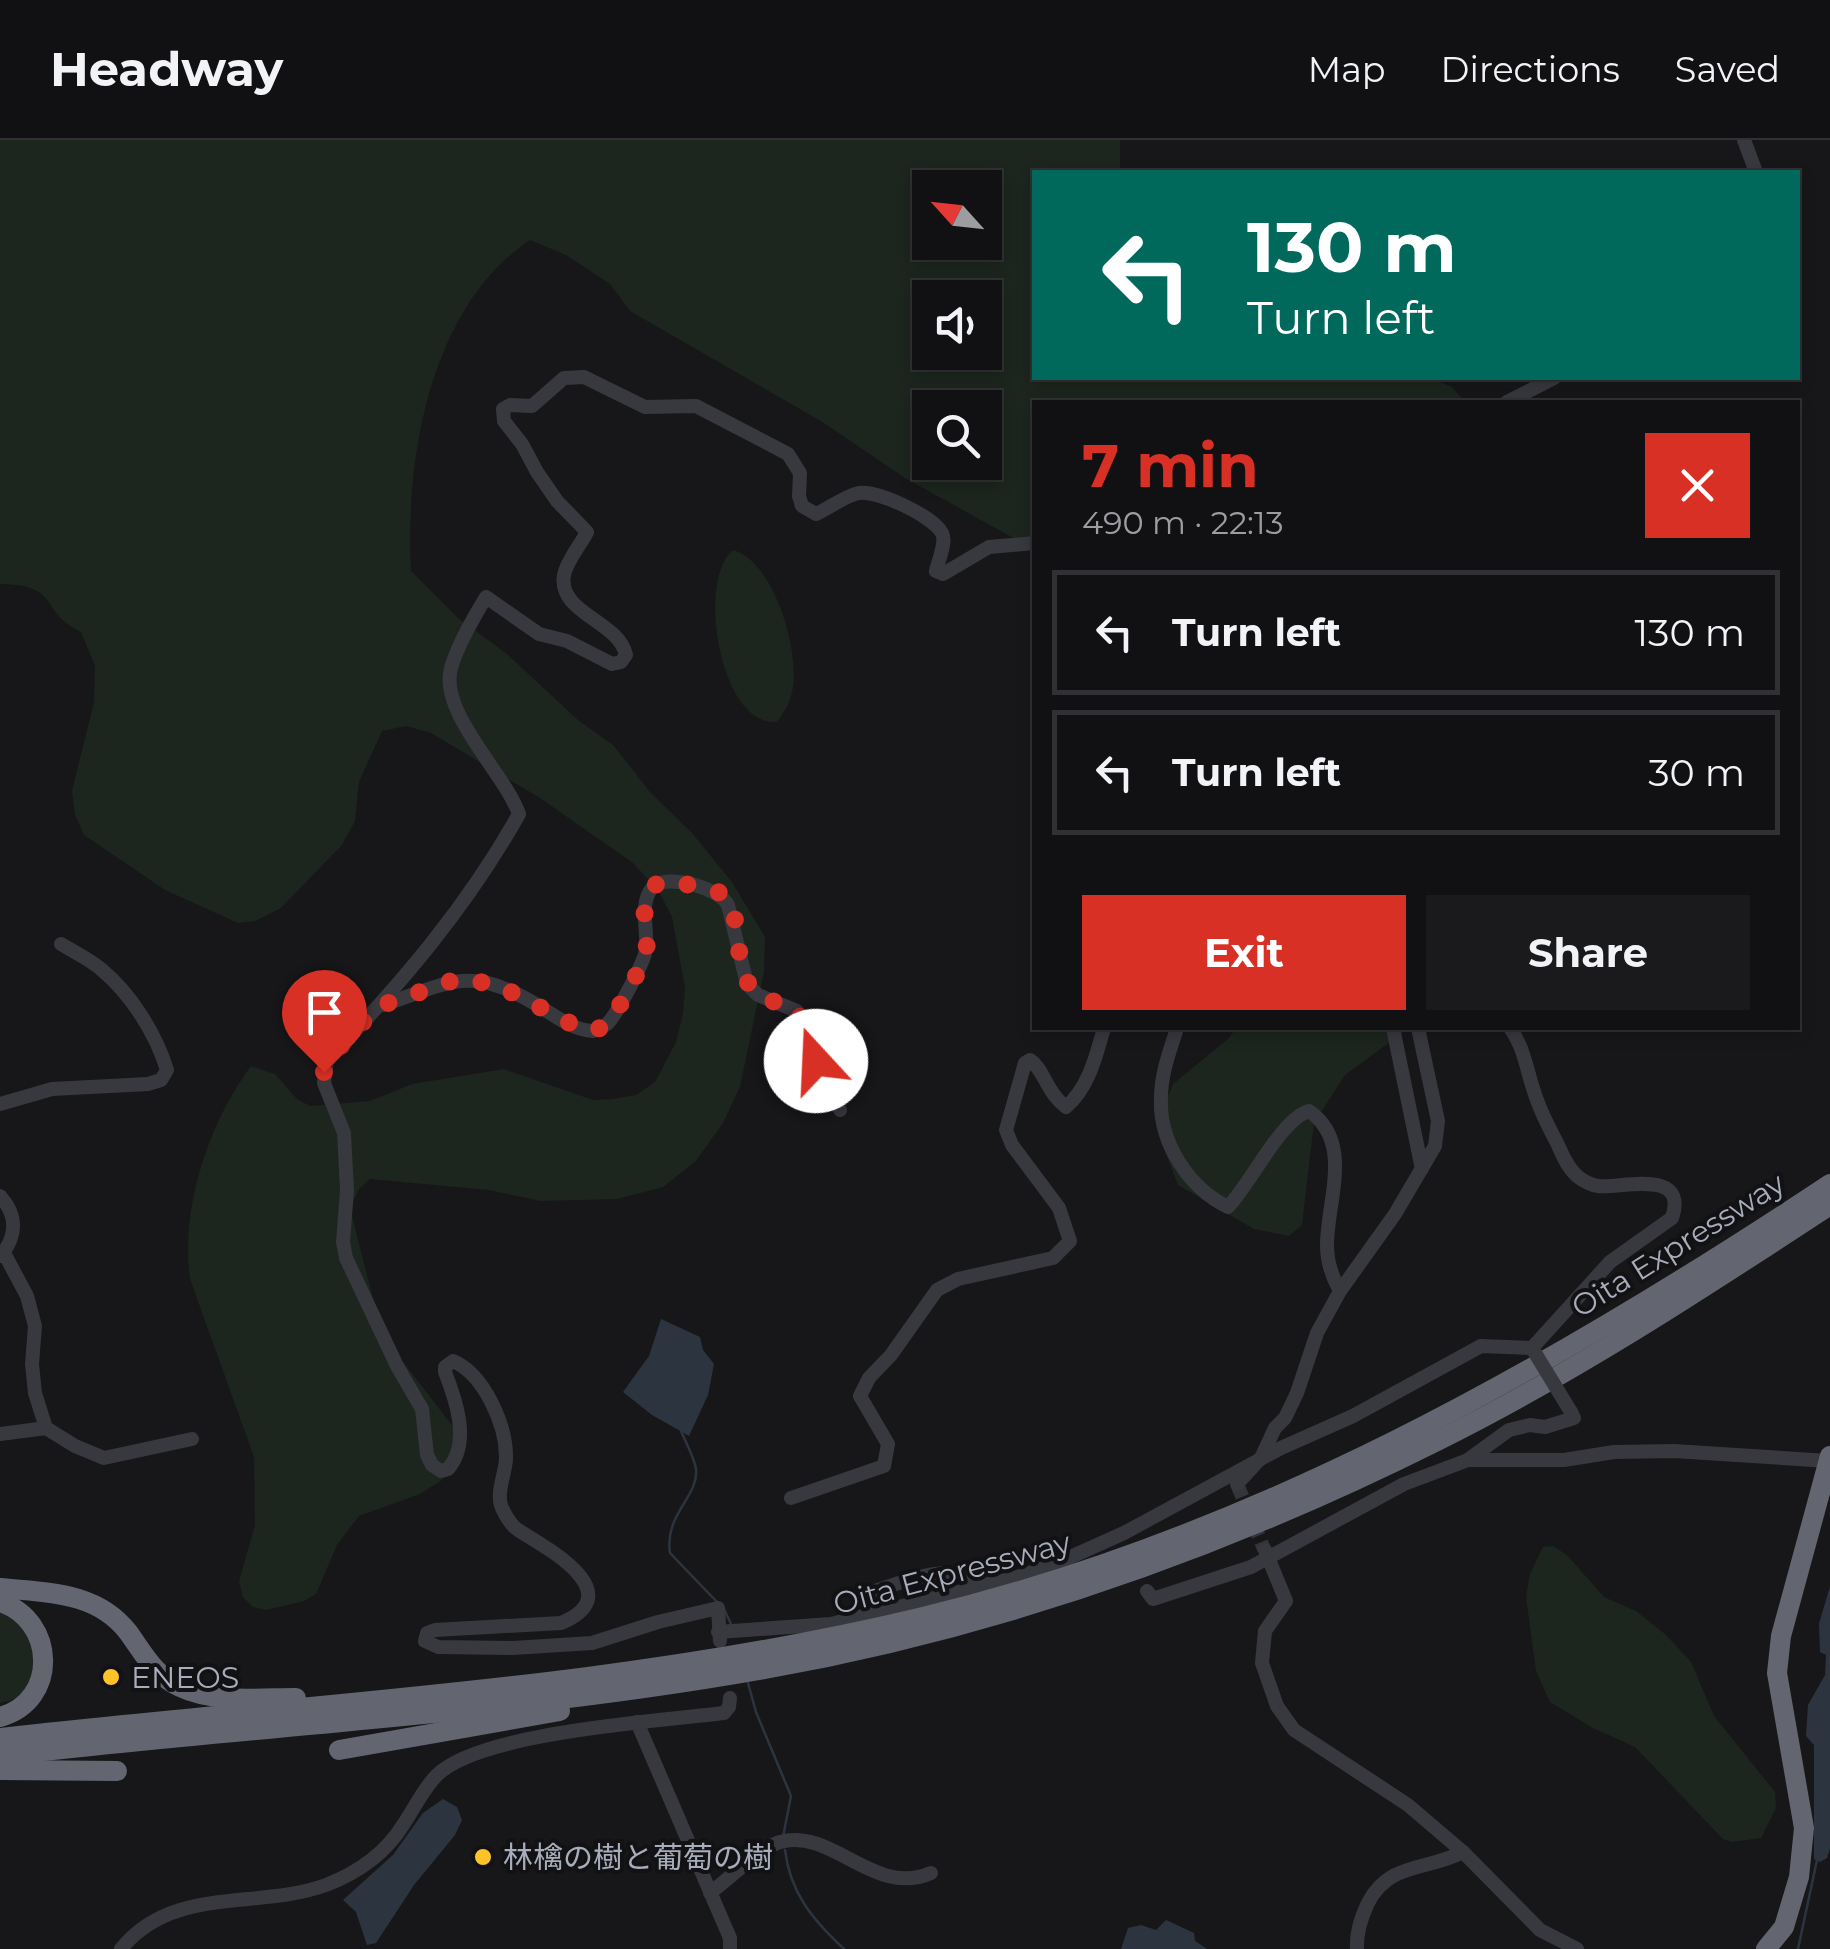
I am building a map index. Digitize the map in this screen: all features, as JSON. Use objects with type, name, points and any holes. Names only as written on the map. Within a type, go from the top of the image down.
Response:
[{"type":"highway","name":"Oita Expressway","points":[[0,1738],[582,1678],[760,1651],[920,1618],[1077,1572],[1184,1536],[1350,1464],[1463,1407],[1599,1331],[1830,1184]]},
{"type":"highway","name":"Oita Expressway","points":[[0,1756],[591,1696],[768,1669],[1017,1609],[1138,1570],[1271,1519],[1440,1440],[1693,1294],[1830,1205]]},
{"type":"highway","points":[[1766,1949],[1784,1928],[1799,1877],[1804,1828],[1778,1674],[1781,1636],[1829,1459]]},
{"type":"highway","points":[[0,1588],[68,1595],[102,1607],[128,1632],[151,1667],[180,1688],[198,1694],[256,1698],[353,1696],[582,1678]]},
{"type":"highway","points":[[0,1602],[14,1606],[37,1629],[44,1664],[33,1694],[23,1707],[0,1717]]},
{"type":"highway","points":[[339,1750],[768,1669]]},
{"type":"highway","points":[[0,1770],[116,1771]]},
{"type":"street","points":[[1744,140],[1755,170]]},
{"type":"street","points":[[1032,543],[990,547],[944,574],[936,571],[944,541],[942,532],[928,519],[870,493],[857,494],[816,514],[802,506],[800,473],[788,454],[696,406],[645,407],[584,377],[564,378],[532,406],[510,405],[504,409],[504,421],[537,472],[557,501],[587,532],[564,573],[564,587],[575,606],[609,628],[626,656],[622,662],[612,664],[567,641],[539,634],[486,597],[451,668],[450,687],[460,718],[500,774],[519,814],[497,854],[425,955],[327,1061],[324,1083],[344,1133],[346,1258],[422,1409],[427,1456],[442,1472],[448,1469],[457,1450],[460,1414],[444,1372],[452,1361],[465,1368],[494,1406],[503,1426],[503,1511],[513,1527],[549,1546],[570,1563],[586,1586],[586,1601],[577,1616],[560,1623],[434,1630],[425,1641],[438,1646],[513,1648],[592,1644],[658,1622],[718,1608],[726,1634],[831,1624],[887,1612],[1017,1577],[1127,1539],[1261,1458],[1353,1416],[1480,1346],[1532,1348],[1610,1262],[1675,1212],[1672,1198],[1654,1183],[1600,1187],[1577,1176],[1566,1164],[1540,1109],[1527,1064],[1511,1030]]},
{"type":"street","points":[[1511,400],[1550,380]]},
{"type":"street","points":[[377,1007],[457,979],[496,984],[517,992],[566,1022],[593,1031],[608,1023],[646,955],[646,900],[652,887],[660,882],[673,882],[711,889],[728,904],[748,984],[758,995],[798,1011],[840,1110]]},
{"type":"street","points":[[0,1104],[52,1090],[148,1084],[160,1080],[166,1070],[162,1054],[140,1014],[117,984],[104,971],[61,944]]},
{"type":"street","points":[[791,1498],[818,1492],[884,1466],[888,1444],[860,1396],[869,1378],[892,1355],[936,1290],[958,1280],[1053,1258],[1070,1241],[1059,1208],[1012,1145],[1006,1130],[1025,1064],[1030,1060],[1037,1064],[1053,1097],[1066,1107],[1077,1098],[1091,1071],[1103,1030]]},
{"type":"street","points":[[1176,1030],[1164,1069],[1160,1099],[1163,1124],[1182,1166],[1206,1196],[1228,1208],[1239,1198],[1290,1121],[1309,1112],[1322,1120],[1336,1160],[1327,1242],[1328,1259],[1340,1291]]},
{"type":"street","points":[[1393,1030],[1422,1169]]},
{"type":"street","points":[[1237,1484],[1261,1458],[1297,1393],[1317,1333],[1340,1291],[1395,1214],[1435,1146],[1438,1120],[1418,1030]]},
{"type":"street","points":[[0,1196],[12,1208],[14,1219],[2,1255],[27,1296],[36,1326],[32,1364],[46,1428]]},
{"type":"street","points":[[1146,1591],[1154,1599],[1252,1567],[1266,1554],[1404,1484],[1468,1460],[1509,1430],[1545,1427],[1574,1418],[1532,1348]]},
{"type":"street","points":[[0,1434],[46,1428],[104,1458],[192,1440]]},
{"type":"street","points":[[1468,1460],[1564,1460],[1614,1452],[1674,1451],[1829,1459]]},
{"type":"street","points":[[1266,1554],[1286,1601],[1265,1631],[1262,1663],[1281,1714],[1311,1744],[1384,1788],[1463,1852],[1540,1930],[1577,1949]]},
{"type":"street","points":[[860,1596],[944,1572],[969,1574],[984,1584]]},
{"type":"street","points":[[121,1949],[138,1930],[192,1904],[296,1892],[326,1885],[360,1868],[389,1844],[437,1775],[472,1754],[504,1744],[637,1722],[724,1713],[730,1698]]},
{"type":"street","points":[[637,1722],[730,1938],[730,1949]]},
{"type":"street","points":[[710,1894],[780,1842],[814,1842],[890,1877],[916,1880],[931,1873]]},
{"type":"street","points":[[1356,1949],[1360,1918],[1386,1878],[1463,1852]]},
{"type":"shaded area","points":[[0,140],[1120,140],[1120,170],[1032,170],[1032,380],[1436,380],[1452,387],[1463,400],[1032,400],[1032,548],[905,478],[824,423],[630,311],[610,284],[566,255],[530,240],[496,269],[468,304],[447,344],[431,388],[413,481],[411,571],[458,618],[507,654],[578,720],[613,745],[650,792],[692,833],[732,882],[765,937],[764,971],[740,1087],[723,1123],[696,1161],[663,1187],[617,1199],[540,1201],[489,1190],[370,1179],[359,1189],[350,1208],[384,1342],[458,1433],[457,1456],[442,1480],[420,1494],[359,1516],[337,1545],[316,1594],[304,1601],[266,1610],[253,1607],[243,1597],[239,1581],[255,1525],[254,1457],[190,1279],[188,1252],[189,1224],[201,1167],[236,1088],[251,1066],[275,1074],[297,1099],[310,1106],[370,1101],[412,1084],[504,1069],[593,1100],[636,1095],[655,1082],[676,1042],[683,1014],[685,988],[672,917],[658,890],[633,863],[540,798],[431,733],[406,726],[382,731],[359,782],[355,821],[342,845],[281,908],[255,921],[238,923],[165,890],[84,835],[75,815],[72,791],[94,702],[95,666],[81,632],[67,624],[33,589],[0,584]]},
{"type":"shaded area","points":[[733,550],[748,557],[761,571],[781,608],[787,630],[793,687],[777,722],[757,717],[741,701],[728,678],[720,649],[716,590],[722,566]]},
{"type":"shaded area","points":[[1235,1030],[1406,1030],[1345,1075],[1314,1123],[1302,1225],[1289,1236],[1254,1229],[1178,1185],[1161,1141],[1162,1112],[1173,1084]]},
{"type":"shaded area","points":[[661,1319],[700,1337],[703,1350],[714,1364],[708,1395],[689,1436],[652,1415],[623,1392],[649,1356]]},
{"type":"shaded area","points":[[1553,1546],[1567,1555],[1604,1597],[1636,1611],[1691,1662],[1714,1716],[1775,1792],[1776,1808],[1761,1838],[1732,1842],[1723,1839],[1635,1747],[1550,1702],[1536,1671],[1526,1597],[1530,1574],[1543,1547]]},
{"type":"shaded area","points":[[1830,1586],[1830,1848],[1827,1858],[1820,1862],[1814,1859],[1814,1745],[1806,1736],[1808,1705],[1825,1675],[1826,1655],[1820,1652],[1819,1624]]},
{"type":"shaded area","points":[[0,1609],[16,1617],[37,1653],[23,1692],[0,1703]]},
{"type":"shaded area","points":[[443,1799],[457,1807],[462,1820],[455,1835],[414,1885],[376,1943],[367,1945],[356,1912],[343,1900],[393,1855],[423,1813]]},
{"type":"shaded area","points":[[1166,1920],[1194,1933],[1195,1941],[1207,1949],[1121,1949],[1128,1928],[1141,1925],[1156,1930]]},
{"type":"waterway","points":[[681,1431],[696,1469],[692,1488],[672,1527],[670,1553],[718,1603]]},
{"type":"waterway","points":[[724,1609],[731,1624]]},
{"type":"waterway","points":[[748,1683],[791,1796],[783,1837]]},
{"type":"waterway","points":[[785,1850],[792,1880],[805,1905],[844,1949]]},
{"type":"waterway","points":[[1798,1949],[1817,1860]]},
{"type":"tunnel","points":[[1237,1484],[1264,1549]]},
{"type":"place","name":"ENEOS","points":[[111,1677]]},
{"type":"place","name":"林檎の樹と葡萄の樹","points":[[483,1857]]},
{"type":"route","points":[[324,1072],[327,1061],[377,1007],[457,979],[496,984],[517,992],[583,1030],[593,1031],[608,1023],[646,955],[646,900],[652,887],[660,882],[711,889],[723,896],[748,984],[769,1001],[798,1011],[816,1061]]}]
